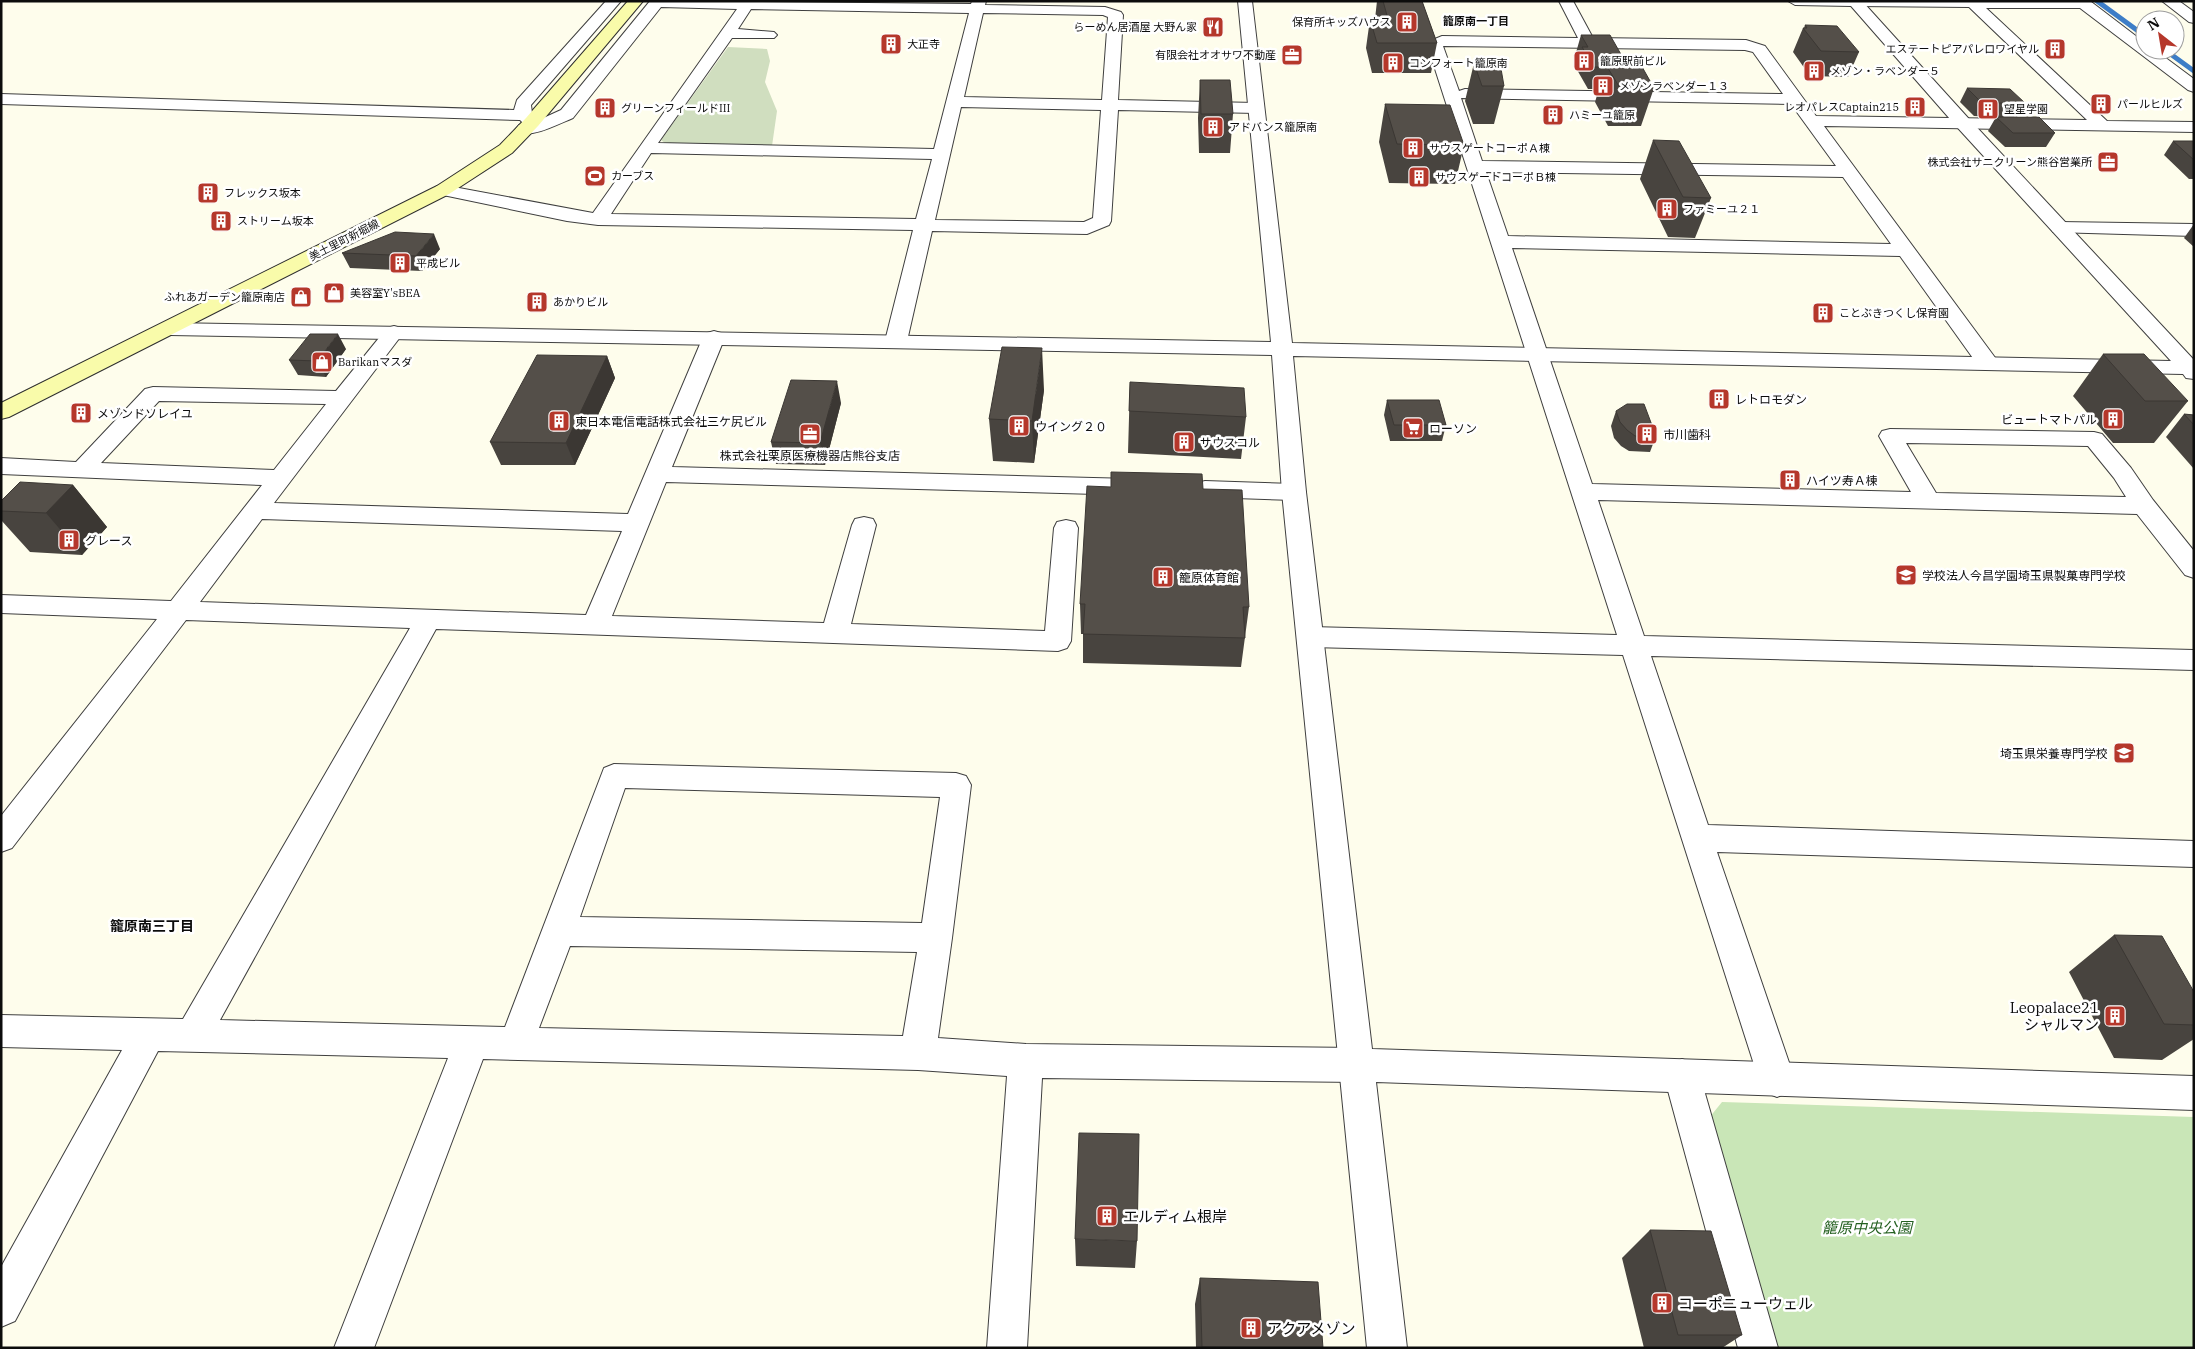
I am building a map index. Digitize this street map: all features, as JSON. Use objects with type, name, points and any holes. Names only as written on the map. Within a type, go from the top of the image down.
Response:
[{"type":"main road","name":"美土里町新堀線","points":[[1,412],[170,329],[443,190],[506,149],[618,9],[636,1]]},
{"type":"street","points":[[1,99],[549,122],[567,114],[658,1],[747,5],[1061,5],[1105,11],[1116,15],[1102,221],[1087,228],[598,219],[567,215],[443,190]]},
{"type":"street","points":[[1245,1],[1282,349],[1294,492],[1387,1348]]},
{"type":"street","points":[[1566,1],[1588,43]]},
{"type":"street","points":[[1795,1],[2082,3],[2194,87]]},
{"type":"street","points":[[1855,2],[1963,123],[2191,369]]},
{"type":"street","points":[[1973,3],[2102,126]]},
{"type":"street","points":[[598,219],[747,5]]},
{"type":"street","points":[[896,341],[978,5]]},
{"type":"street","points":[[2181,6],[2194,19]]},
{"type":"street","points":[[727,33],[769,35]]},
{"type":"street","points":[[1777,1080],[1435,44],[1442,41],[1746,45],[1759,49],[1988,363]]},
{"type":"street","points":[[1451,93],[1796,99]]},
{"type":"street","points":[[955,102],[1256,108]]},
{"type":"street","points":[[1812,121],[2194,127]]},
{"type":"street","points":[[646,148],[942,154]]},
{"type":"street","points":[[1475,166],[1849,172]]},
{"type":"street","points":[[2060,228],[2194,230]]},
{"type":"street","points":[[1500,242],[1905,250]]},
{"type":"street","points":[[170,329],[714,337],[1988,363],[2191,369]]},
{"type":"street","points":[[1,839],[12,810],[178,611],[394,332]]},
{"type":"street","points":[[595,625],[714,337]]},
{"type":"street","points":[[83,468],[153,394],[342,398]]},
{"type":"street","points":[[1928,500],[1890,436],[2094,439],[2123,473],[2144,506],[2194,569]]},
{"type":"street","points":[[1,466],[83,468],[280,478]]},
{"type":"street","points":[[658,474],[1155,488]]},
{"type":"street","points":[[1185,489],[1294,492]]},
{"type":"street","points":[[1582,492],[2144,506]]},
{"type":"street","points":[[256,511],[637,523]]},
{"type":"street","points":[[835,633],[864,525]]},
{"type":"street","points":[[1,604],[427,621],[1058,641],[1066,528]]},
{"type":"street","points":[[193,1035],[427,621]]},
{"type":"street","points":[[1311,637],[2194,660]]},
{"type":"street","points":[[515,1044],[559,931],[614,776],[956,785],[936,938],[918,1053]]},
{"type":"street","points":[[1697,838],[2194,854]]},
{"type":"street","points":[[559,931],[936,938]]},
{"type":"street","points":[[1,1031],[470,1044],[918,1053],[1026,1061],[1357,1065],[2194,1093]]},
{"type":"street","points":[[1,1306],[148,1034]]},
{"type":"street","points":[[354,1348],[470,1044]]},
{"type":"street","points":[[1007,1348],[1026,1061]]},
{"type":"street","points":[[1682,1076],[1758,1348]]},
{"type":"green space","points":[[728,47],[767,49],[770,61],[765,82],[777,111],[772,146],[666,144],[661,140]]},
{"type":"green space","name":"籠原中央公園","points":[[1722,1102],[2194,1117],[2194,1348],[1775,1348],[1709,1118]]},
{"type":"building","points":[[1383,1],[1422,1],[1437,43],[1377,43],[1370,19],[1388,19]]},
{"type":"building","points":[[1805,25],[1837,26],[1859,52],[1821,51],[1803,28],[1807,28]]},
{"type":"building","points":[[1581,35],[1610,35],[1627,65],[1594,67],[1582,47],[1588,47]]},
{"type":"building","points":[[1474,63],[1500,63],[1504,86],[1482,86]]},
{"type":"building","points":[[1606,65],[1641,65],[1654,88],[1620,88]]},
{"type":"building","points":[[1200,80],[1230,80],[1233,114],[1201,114]]},
{"type":"building","points":[[1967,88],[2010,89],[2025,103],[1982,103]]},
{"type":"building","points":[[1385,104],[1450,105],[1464,145],[1397,144]]},
{"type":"building","points":[[1996,117],[2039,117],[2055,133],[2013,133]]},
{"type":"building","points":[[1653,140],[1679,141],[1711,198],[1683,197]]},
{"type":"building","points":[[2173,141],[2194,141],[2194,160]]},
{"type":"building","points":[[395,232],[434,234],[416,256],[342,253]]},
{"type":"building","points":[[310,334],[338,334],[317,361],[289,360]]},
{"type":"building","points":[[1002,347],[1042,348],[1032,421],[989,419]]},
{"type":"building","points":[[2103,354],[2144,354],[2188,401],[2145,401]]},
{"type":"building","points":[[537,355],[607,356],[566,443],[490,442]]},
{"type":"building","points":[[791,380],[837,381],[820,443],[771,442]]},
{"type":"building","points":[[1130,382],[1244,388],[1246,417],[1129,411]]},
{"type":"building","points":[[1387,400],[1439,400],[1446,425],[1394,425]]},
{"type":"building","points":[[1627,404],[1644,404],[1656,436],[1635,436],[1627,430],[1620,422],[1616,411]]},
{"type":"building","points":[[2184,414],[2194,415],[2194,425]]},
{"type":"building","name":"籠原体育館","points":[[1111,472],[1202,474],[1203,489],[1242,490],[1249,607],[1243,607],[1245,638],[1083,634],[1085,604],[1080,604],[1087,486],[1111,487]]},
{"type":"building","points":[[20,482],[73,485],[46,513],[1,511],[1,501]]},
{"type":"building","points":[[2114,935],[2162,936],[2194,992],[2194,1025],[2164,1024]]},
{"type":"building","name":"エルディム根岸","points":[[1079,1133],[1139,1134],[1137,1241],[1075,1239]]},
{"type":"building","points":[[1650,1230],[1711,1231],[1742,1335],[1678,1335]]},
{"type":"building","points":[[1200,1278],[1318,1282],[1323,1348],[1202,1347]]},
{"type":"waterway","points":[[2097,1],[2135,29]]},
{"type":"waterway","points":[[2179,60],[2194,71]]},
{"type":"place","name":"保育所キッズハウス","points":[[1407,22]]},
{"type":"place","name":"らーめん居酒屋 大野ん家","points":[[1213,27]]},
{"type":"place","name":"大正寺","points":[[891,44]]},
{"type":"place","name":"エステートピアパレロワイヤル","points":[[2055,49]]},
{"type":"place","name":"有限会社オオサワ不動産","points":[[1292,55]]},
{"type":"place","name":"籠原駅前ビル","points":[[1584,61]]},
{"type":"place","name":"コンフォート籠原南","points":[[1393,63]]},
{"type":"place","name":"メゾン・ラベンダー５","points":[[1814,71]]},
{"type":"place","name":"メゾンラベンダー１３","points":[[1603,86]]},
{"type":"place","name":"パールヒルズ","points":[[2101,104]]},
{"type":"place","name":"レオパレスCaptain215","points":[[1915,107]]},
{"type":"place","name":"グリーンフィールドIII","points":[[605,108]]},
{"type":"place","name":"望星学園","points":[[1988,109]]},
{"type":"place","name":"ハミーユ籠原","points":[[1553,115]]},
{"type":"place","name":"アドバンス籠原南","points":[[1213,127]]},
{"type":"place","name":"サウスゲートコーポＡ棟","points":[[1413,148]]},
{"type":"place","name":"株式会社サニクリーン熊谷営業所","points":[[2108,162]]},
{"type":"place","name":"カーブス","points":[[595,176]]},
{"type":"place","name":"サウスゲートコーポＢ棟","points":[[1419,177]]},
{"type":"place","name":"フレックス坂本","points":[[208,193]]},
{"type":"place","name":"ファミーユ２１","points":[[1667,209]]},
{"type":"place","name":"ストリーム坂本","points":[[221,221]]},
{"type":"place","name":"平成ビル","points":[[400,263]]},
{"type":"place","name":"美容室Y'sBEA","points":[[334,293]]},
{"type":"place","name":"ふれあガーデン籠原南店","points":[[301,297]]},
{"type":"place","name":"あかりビル","points":[[537,302]]},
{"type":"place","name":"ことぶきつくし保育園","points":[[1823,313]]},
{"type":"place","name":"Barikanマスダ","points":[[322,362]]},
{"type":"place","name":"レトロモダン","points":[[1719,399]]},
{"type":"place","name":"メゾンドソレイユ","points":[[81,413]]},
{"type":"place","name":"ビュートマトパル","points":[[2113,419]]},
{"type":"place","name":"東日本電信電話株式会社三ケ尻ビル","points":[[559,421]]},
{"type":"place","name":"ウイング２０","points":[[1019,426]]},
{"type":"place","name":"ローソン","points":[[1413,428]]},
{"type":"place","name":"株式会社栗原医療機器店熊谷支店","points":[[810,434]]},
{"type":"place","name":"市川歯科","points":[[1647,434]]},
{"type":"place","name":"サウスコル","points":[[1184,442]]},
{"type":"place","name":"ハイツ寿Ａ棟","points":[[1790,480]]},
{"type":"place","name":"グレース","points":[[69,540]]},
{"type":"place","name":"学校法人今昌学園埼玉県製菓専門学校","points":[[1906,575]]},
{"type":"place","name":"籠原体育館","points":[[1163,577]]},
{"type":"place","name":"埼玉県栄養専門学校","points":[[2124,753]]},
{"type":"place","name":"Leopalace21 シャルマン","points":[[2115,1016]]},
{"type":"place","name":"エルディム根岸","points":[[1107,1216]]},
{"type":"place","name":"コーポニューウェル","points":[[1662,1303]]},
{"type":"place","name":"アクアメゾン","points":[[1251,1328]]},
{"type":"district","name":"籠原南一丁目","points":[[1476,21]]},
{"type":"district","name":"籠原南三丁目","points":[[152,926]]}]
